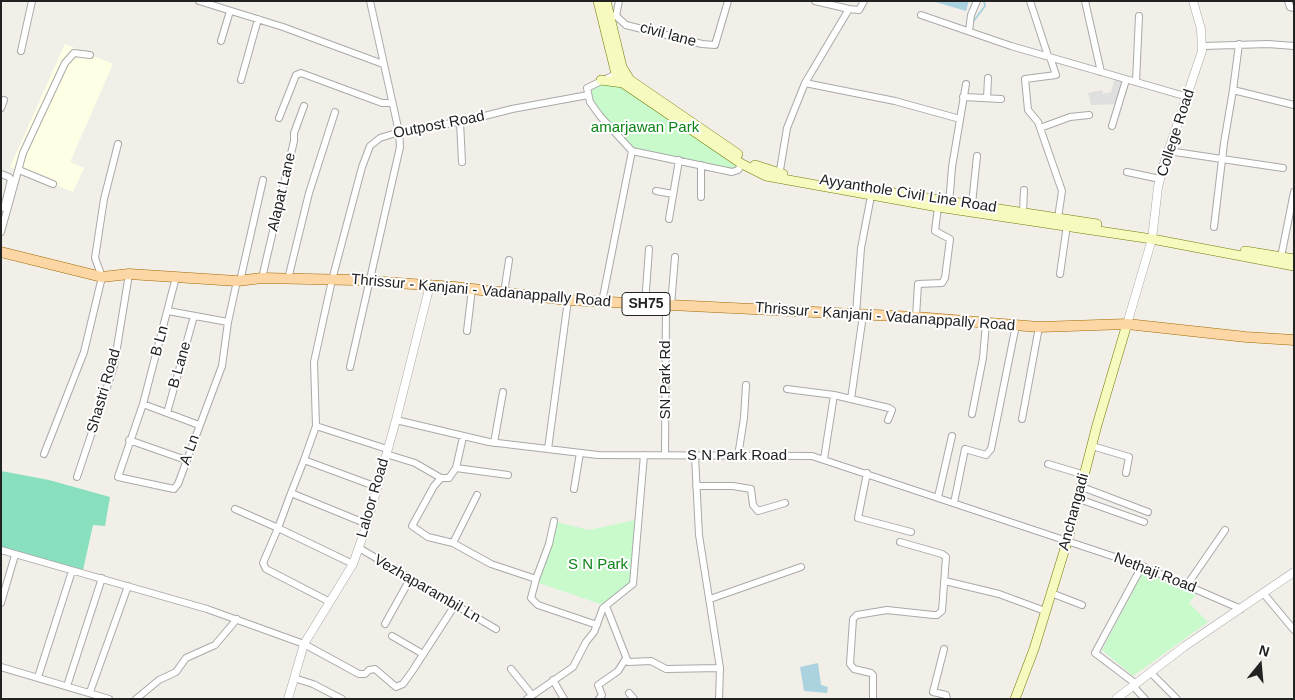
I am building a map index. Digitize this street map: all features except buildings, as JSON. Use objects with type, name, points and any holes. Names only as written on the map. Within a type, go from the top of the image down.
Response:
[{"type":"main road","name":"Ayyanthole Civil Line Road","points":[[598,1],[610,18]]},
{"type":"main road","name":"Ayyanthole Civil Line Road","points":[[606,1],[620,72],[626,81],[742,164],[779,177],[949,204],[1058,218],[1153,237]]},
{"type":"main road","points":[[601,80],[626,81]]},
{"type":"main road","name":"Ayyanthole Civil Line Road","points":[[626,81],[756,169]]},
{"type":"main road","name":"Ayyanthole Civil Line Road","points":[[851,189],[871,196],[938,207],[949,204],[972,204],[1067,226],[1294,259]]},
{"type":"main road","points":[[1153,237],[1294,266]]},
{"type":"main road","name":"Thrissur - Kanjani - Vadanappally Road","points":[[1,252],[66,266],[102,277],[129,274],[239,281],[262,278],[430,285],[568,300],[916,317],[1039,327],[1127,324],[1246,337],[1294,340]]},
{"type":"main road","name":"Anchangadi","points":[[1015,699],[1046,612],[1067,542],[1127,324]]},
{"type":"street","points":[[21,51],[32,1]]},
{"type":"street","points":[[350,367],[400,147],[399,132],[370,1]]},
{"type":"street","points":[[610,18],[619,1]]},
{"type":"street","name":"civil lane","points":[[610,18],[626,25],[715,45],[728,1]]},
{"type":"street","points":[[815,1],[859,10],[864,1]]},
{"type":"street","points":[[969,32],[971,15],[977,1]]},
{"type":"street","points":[[1030,1],[1056,75],[1025,79],[1028,110],[1040,128],[1062,191],[1058,218]]},
{"type":"street","points":[[1085,1],[1101,72]]},
{"type":"street","name":"College Road","points":[[1127,324],[1153,237],[1160,179],[1203,46],[1193,1]]},
{"type":"street","points":[[1288,1],[1290,7],[1294,8]]},
{"type":"street","points":[[202,2],[258,19],[383,64]]},
{"type":"street","points":[[779,177],[788,128],[805,83],[848,9]]},
{"type":"street","points":[[222,42],[230,11]]},
{"type":"street","points":[[921,15],[1049,57],[1188,97]]},
{"type":"street","points":[[1136,82],[1139,16]]},
{"type":"street","points":[[241,80],[258,19]]},
{"type":"street","points":[[1214,227],[1239,44]]},
{"type":"street","points":[[1203,46],[1239,44],[1294,46]]},
{"type":"street","points":[[1,232],[23,153],[65,63],[74,53],[90,55]]},
{"type":"street","points":[[620,72],[588,88],[588,95],[590,102],[600,116],[632,151],[732,172],[738,170],[742,164]]},
{"type":"street","points":[[279,118],[296,75],[301,73],[382,103],[392,103]]},
{"type":"street","points":[[963,98],[987,98],[988,78]]},
{"type":"street","points":[[1112,126],[1126,80]]},
{"type":"street","points":[[805,83],[895,102],[960,119]]},
{"type":"street","points":[[949,204],[966,84]]},
{"type":"street","points":[[1234,90],[1294,106]]},
{"type":"street","name":"Outpost Road","points":[[316,426],[314,362],[332,280],[362,167],[370,146],[380,138],[399,132],[460,122],[588,95]]},
{"type":"street","points":[[963,98],[1001,99]]},
{"type":"street","points":[[1,108],[4,100]]},
{"type":"street","name":"Alapat Lane","points":[[262,278],[294,141],[294,133],[304,106]]},
{"type":"street","points":[[288,279],[310,193],[335,112]]},
{"type":"street","points":[[1040,128],[1070,117],[1089,115]]},
{"type":"street","points":[[460,122],[462,162]]},
{"type":"street","points":[[44,454],[84,352],[102,277],[95,258],[104,198],[118,144]]},
{"type":"street","points":[[602,302],[632,151]]},
{"type":"street","points":[[1168,151],[1283,168]]},
{"type":"street","points":[[972,204],[977,156]]},
{"type":"street","points":[[669,219],[679,160]]},
{"type":"street","points":[[701,165],[701,197]]},
{"type":"street","points":[[19,170],[53,184]]},
{"type":"street","points":[[1127,172],[1160,179]]},
{"type":"street","points":[[1,174],[9,176],[11,180],[1,217]]},
{"type":"street","name":"A Ln","points":[[143,404],[119,472],[120,478],[174,489],[178,484],[222,366],[228,322],[263,180]]},
{"type":"street","points":[[1024,190],[1026,215]]},
{"type":"street","points":[[656,191],[673,194]]},
{"type":"street","points":[[1281,257],[1294,194]]},
{"type":"street","points":[[851,399],[860,314],[861,248],[871,196]]},
{"type":"street","points":[[916,317],[918,284],[942,283],[944,278],[950,239],[935,231],[938,207]]},
{"type":"street","points":[[1060,274],[1067,226]]},
{"type":"street","points":[[645,304],[649,249]]},
{"type":"street","name":"SN Park Rd","points":[[665,456],[668,305],[675,257]]},
{"type":"street","points":[[504,293],[509,260]]},
{"type":"street","name":"Shastri Road","points":[[77,477],[114,366],[129,274]]},
{"type":"street","name":"B Ln","points":[[143,404],[176,277]]},
{"type":"street","name":"Laloor Road","points":[[288,699],[304,644],[353,564],[359,548],[396,420],[430,285]]},
{"type":"street","points":[[467,331],[472,289]]},
{"type":"street","points":[[548,450],[568,300]]},
{"type":"street","points":[[168,311],[228,322]]},
{"type":"street","name":"B Lane","points":[[167,413],[194,316]]},
{"type":"street","points":[[972,414],[983,358],[986,322]]},
{"type":"street","points":[[954,502],[965,449],[986,455],[991,449],[1016,326]]},
{"type":"street","points":[[1022,419],[1039,327]]},
{"type":"street","points":[[738,456],[744,418],[746,384]]},
{"type":"street","points":[[787,389],[834,395],[891,409],[888,420]]},
{"type":"street","points":[[494,442],[503,392]]},
{"type":"street","points":[[824,459],[834,395]]},
{"type":"street","points":[[143,404],[200,424]]},
{"type":"street","name":"S N Park Road","points":[[396,420],[463,437],[580,453],[665,456],[812,456],[954,502],[1067,542]]},
{"type":"street","points":[[330,602],[266,569],[264,563],[316,426],[415,463],[441,478],[449,478],[456,468],[463,437]]},
{"type":"street","points":[[938,497],[952,436]]},
{"type":"street","points":[[129,440],[186,460]]},
{"type":"street","points":[[1092,446],[1129,457],[1126,473]]},
{"type":"street","points":[[574,489],[580,453]]},
{"type":"street","points":[[511,669],[530,697],[573,667],[597,625],[600,614],[606,606],[634,584],[644,455]]},
{"type":"street","points":[[695,456],[700,543],[720,668],[719,699]]},
{"type":"street","points":[[304,460],[377,487]]},
{"type":"street","points":[[1048,464],[1085,475]]},
{"type":"street","points":[[456,468],[508,474]]},
{"type":"street","points":[[867,473],[858,518],[912,532]]},
{"type":"street","points":[[441,478],[434,486],[412,526],[428,537],[452,543],[491,564],[536,579]]},
{"type":"street","points":[[696,486],[733,486],[751,489],[753,505],[758,511],[785,502]]},
{"type":"street","points":[[1082,487],[1148,512]]},
{"type":"street","points":[[291,493],[367,524]]},
{"type":"street","points":[[452,543],[477,495]]},
{"type":"street","points":[[1078,499],[1144,522]]},
{"type":"street","points":[[235,509],[353,564]]},
{"type":"street","points":[[554,521],[549,544],[531,598],[538,605],[597,625]]},
{"type":"street","points":[[1187,585],[1225,530]]},
{"type":"street","points":[[873,699],[873,675],[854,669],[850,664],[853,619],[857,615],[887,610],[937,615],[942,610],[946,558],[942,554],[900,542]]},
{"type":"street","name":"Nethaji Road","points":[[1067,542],[1142,566],[1240,609]]},
{"type":"street","name":"Vezhaparambil Ln","points":[[359,548],[496,629]]},
{"type":"street","points":[[1,550],[237,619],[304,644],[359,674],[365,674],[369,670],[375,669],[396,687],[403,684],[456,605]]},
{"type":"street","points":[[1,603],[15,554]]},
{"type":"street","points":[[1142,566],[1095,653],[1134,685],[1145,699]]},
{"type":"street","points":[[710,600],[801,567]]},
{"type":"street","points":[[38,677],[72,571]]},
{"type":"street","points":[[1119,698],[1184,646],[1264,594],[1294,572]]},
{"type":"street","points":[[67,686],[102,578]]},
{"type":"street","points":[[384,624],[410,579]]},
{"type":"street","points":[[945,581],[999,594],[1046,612]]},
{"type":"street","points":[[83,699],[88,692],[128,586]]},
{"type":"street","points":[[1051,593],[1082,605]]},
{"type":"street","points":[[1264,594],[1294,630]]},
{"type":"street","points":[[606,606],[625,660],[631,663],[651,661],[666,669],[720,668]]},
{"type":"street","points":[[136,699],[159,680],[176,672],[186,658],[215,645],[237,619]]},
{"type":"street","points":[[392,636],[423,654]]},
{"type":"street","points":[[944,649],[934,692],[946,695],[947,699]]},
{"type":"street","points":[[598,699],[602,695],[598,685],[618,671],[625,660]]},
{"type":"street","points":[[1,667],[109,699]]},
{"type":"street","points":[[1151,673],[1177,699]]},
{"type":"street","points":[[294,678],[313,684],[342,699]]},
{"type":"street","points":[[552,680],[564,699]]},
{"type":"street","points":[[629,693],[634,699]]},
{"type":"shaded area","points":[[65,44],[113,64],[70,162],[84,168],[73,192],[10,167]]},
{"type":"shaded area","points":[[1115,79],[1124,81],[1122,104],[1091,105],[1088,93],[1102,90],[1103,94],[1111,92]]},
{"type":"green space","name":"amarjawan Park","points":[[601,81],[622,83],[742,164],[735,171],[632,151],[590,102],[588,88]]},
{"type":"green space","points":[[1,471],[49,480],[110,497],[105,526],[93,525],[83,570],[1,547]]},
{"type":"green space","name":"S N Park","points":[[639,519],[633,584],[606,606],[536,582],[557,522],[589,530]]},
{"type":"green space","points":[[1144,570],[1198,592],[1189,603],[1208,622],[1133,676],[1102,650]]},
{"type":"water","points":[[932,1],[969,1],[966,11]]},
{"type":"water","points":[[818,663],[821,685],[828,687],[827,693],[804,691],[800,667]]},
{"type":"waterway","points":[[973,22],[985,6],[984,1]]}]
